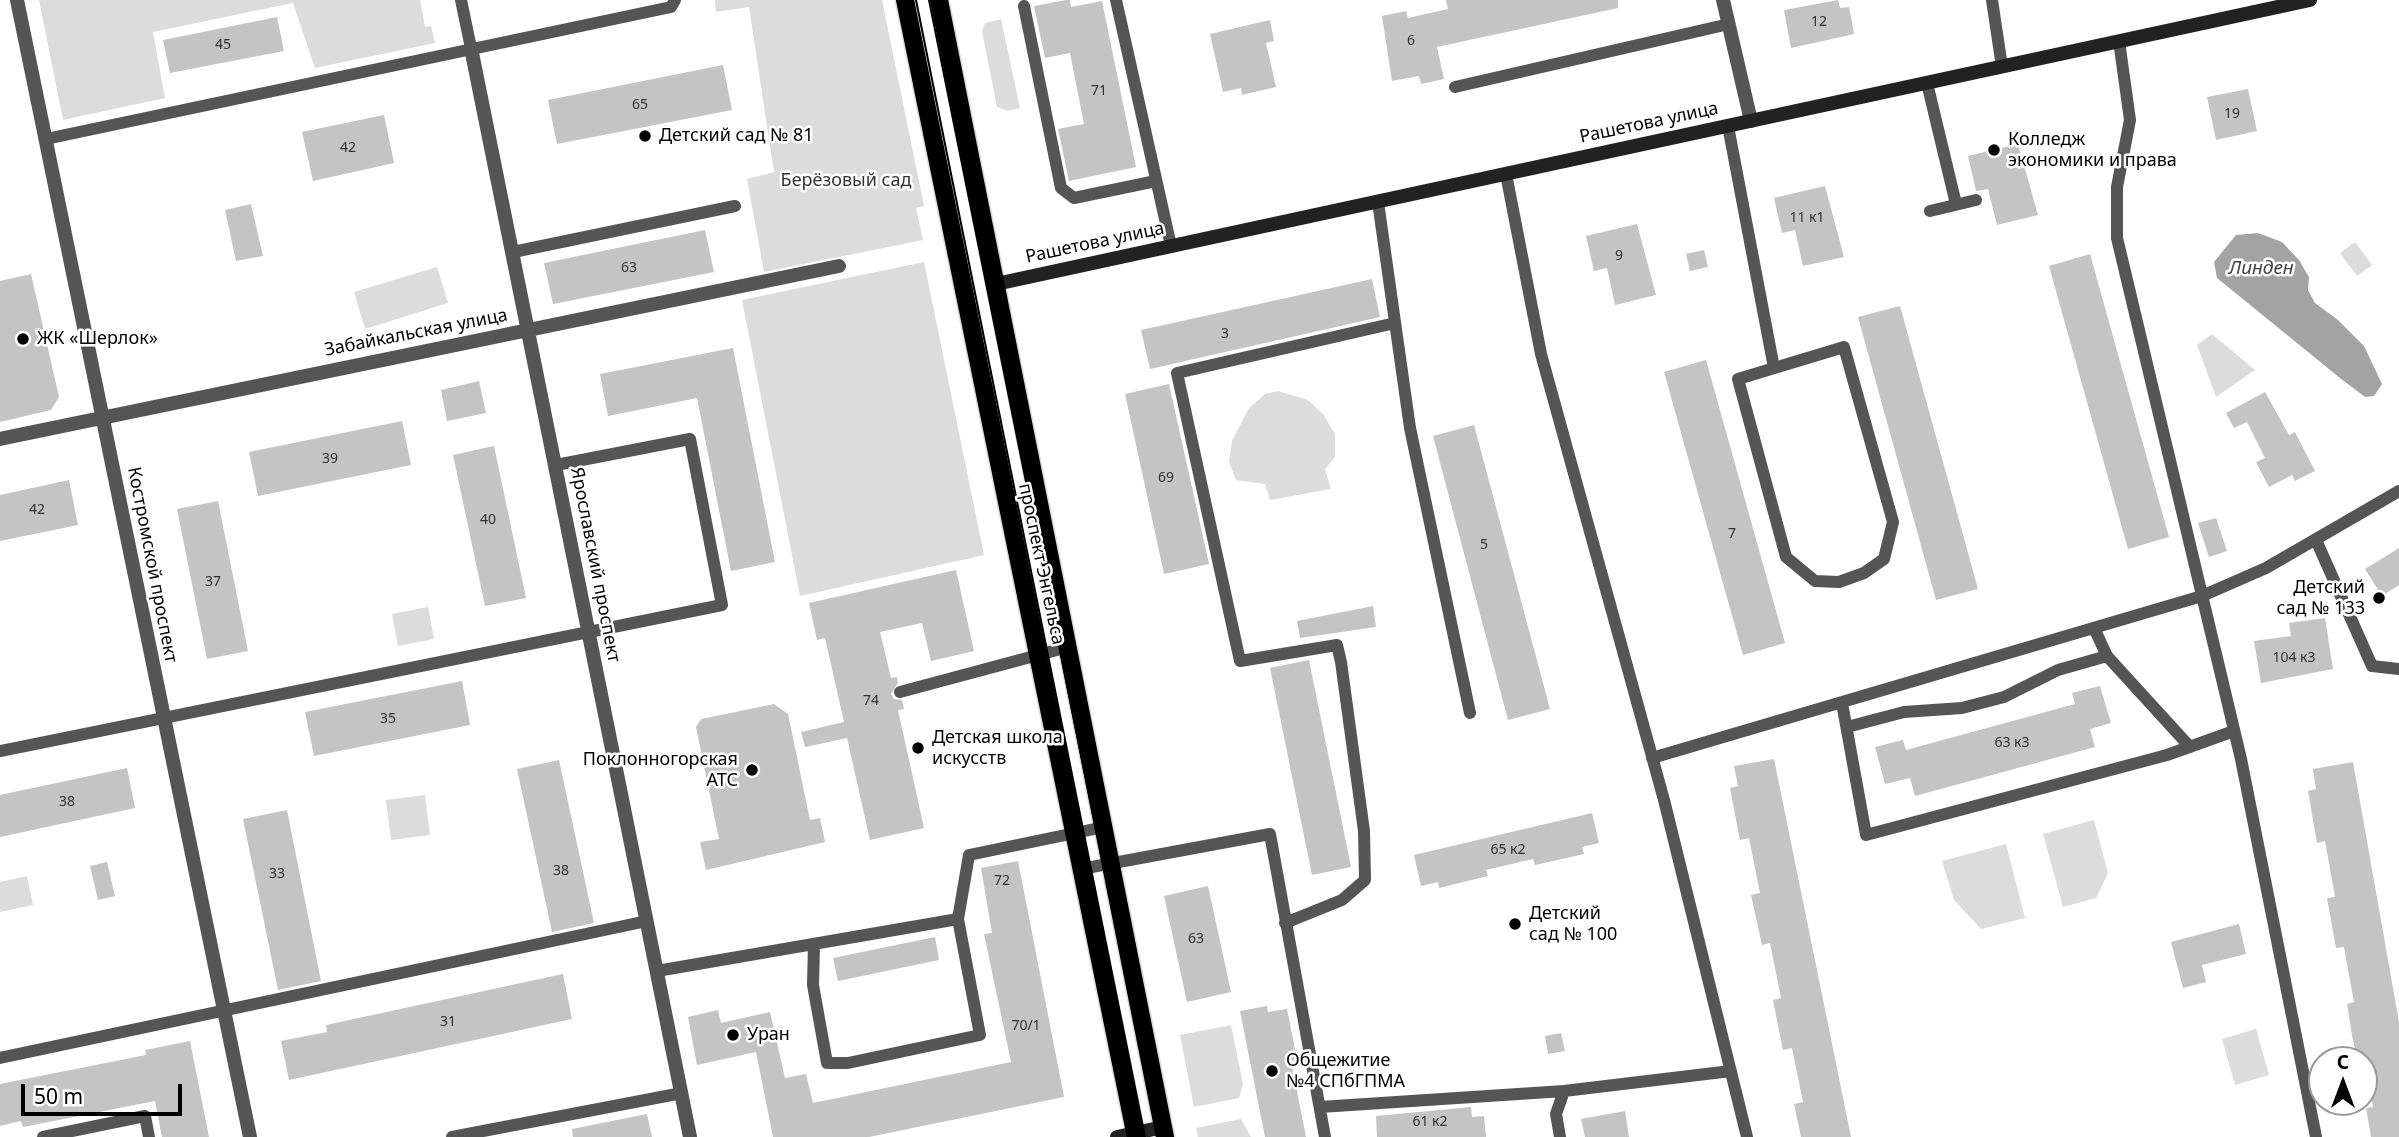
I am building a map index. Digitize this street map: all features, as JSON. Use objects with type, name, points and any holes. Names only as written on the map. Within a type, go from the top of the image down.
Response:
[{"type":"main road","name":"проспект Энгельса","points":[[905,0],[1136,1135]]},
{"type":"main road","name":"проспект Энгельса","points":[[939,0],[1164,1132]]},
{"type":"main road","points":[[964,291],[996,284]]},
{"type":"street","name":"Костромской проспект","points":[[17,0],[250,1137]]},
{"type":"street","points":[[1723,0],[1751,121]]},
{"type":"street","name":"Рашетова улица","points":[[996,284],[2002,67],[2260,5],[2310,0]]},
{"type":"street","name":"Ярославский проспект","points":[[471,48],[690,1137]]},
{"type":"street","name":"Забайкальская улица","points":[[0,439],[839,266]]},
{"type":"street","points":[[1117,1137],[1164,1132]]},
{"type":"lane","name":"Ярославский проспект","points":[[461,0],[471,48]]},
{"type":"lane","points":[[46,139],[671,7],[676,0]]},
{"type":"lane","points":[[1116,0],[1171,246]]},
{"type":"lane","points":[[1992,0],[2002,67]]},
{"type":"lane","points":[[1024,6],[1061,188],[1074,198],[1156,181]]},
{"type":"lane","points":[[1455,86],[1729,24]]},
{"type":"lane","points":[[2119,41],[2130,120],[2118,187],[2117,238],[2234,731],[2316,1137]]},
{"type":"lane","points":[[1927,83],[1956,204]]},
{"type":"lane","points":[[1728,126],[1774,368]]},
{"type":"lane","points":[[1506,174],[1541,354],[1652,758],[1747,1137]]},
{"type":"lane","points":[[1930,211],[1976,200]]},
{"type":"lane","points":[[1378,202],[1419,475],[1470,713]]},
{"type":"lane","points":[[513,252],[735,206]]},
{"type":"lane","points":[[1285,923],[1342,900],[1365,880],[1364,831],[1341,662],[1337,645],[1240,661],[1177,373],[1395,323]]},
{"type":"lane","points":[[1844,347],[1893,522],[1884,559],[1864,573],[1839,582],[1815,581],[1786,557],[1738,379],[1774,368],[1844,347]]},
{"type":"lane","points":[[0,751],[722,605],[690,439],[556,465]]},
{"type":"lane","points":[[1652,758],[2202,596],[2266,568],[2399,491]]},
{"type":"lane","points":[[2316,540],[2372,666],[2399,669]]},
{"type":"lane","points":[[2094,628],[2107,656],[2190,747]]},
{"type":"lane","points":[[900,692],[1068,647]]},
{"type":"lane","points":[[1847,727],[1904,712],[1962,708],[2004,698],[2057,670],[2107,656]]},
{"type":"lane","points":[[1842,703],[1866,835],[2190,747],[2234,731]]},
{"type":"lane","points":[[814,945],[813,985],[827,1063],[848,1063],[980,1035],[958,919],[969,855],[1104,827]]},
{"type":"lane","points":[[1082,869],[1270,834],[1325,1137]]},
{"type":"lane","points":[[657,971],[958,919]]},
{"type":"lane","points":[[0,1058],[647,921]]},
{"type":"lane","points":[[1320,1107],[1564,1091],[1731,1071]]},
{"type":"lane","points":[[1560,1137],[1556,1114],[1564,1091]]},
{"type":"lane","points":[[452,1137],[682,1093]]},
{"type":"lane","points":[[43,1137],[145,1116],[149,1137]]},
{"type":"green space","points":[[39,0],[420,0],[425,27],[431,26],[435,43],[315,68],[293,3],[153,32],[165,98],[63,120]]},
{"type":"green space","name":"Берёзовый сад","points":[[715,0],[882,0],[924,206],[916,208],[923,240],[764,272],[747,179],[774,172],[749,7],[716,12]]},
{"type":"green space","points":[[1001,19],[1020,108],[1008,111],[997,107],[982,31],[985,23]]},
{"type":"green space","points":[[2355,242],[2372,265],[2357,276],[2340,253]]},
{"type":"green space","points":[[924,262],[984,555],[800,596],[742,300]]},
{"type":"green space","points":[[437,267],[448,303],[365,329],[354,292]]},
{"type":"green space","points":[[2212,334],[2255,370],[2216,397],[2197,345]]},
{"type":"green space","points":[[1278,391],[1308,400],[1323,414],[1335,434],[1335,457],[1325,469],[1331,489],[1270,500],[1265,484],[1236,480],[1229,462],[1232,441],[1249,408],[1265,394]]},
{"type":"green space","points":[[428,607],[434,639],[398,646],[392,614]]},
{"type":"green space","points":[[425,795],[430,835],[391,840],[386,800]]},
{"type":"green space","points":[[2094,820],[2108,873],[2096,898],[2063,907],[2043,834]]},
{"type":"green space","points":[[2006,844],[2025,918],[1981,929],[1954,900],[1942,861]]},
{"type":"green space","points":[[27,876],[33,905],[0,912],[0,882]]},
{"type":"green space","points":[[1231,1025],[1243,1084],[1239,1098],[1194,1107],[1180,1035]]},
{"type":"green space","points":[[2256,1029],[2269,1075],[2235,1085],[2222,1039]]},
{"type":"green space","points":[[1241,1119],[1251,1137],[1198,1137],[1196,1128]]},
{"type":"water","name":"Линден","points":[[2258,233],[2282,242],[2299,260],[2309,277],[2308,290],[2315,303],[2338,320],[2364,346],[2382,384],[2374,396],[2365,397],[2217,278],[2214,262],[2236,235]]},
{"type":"building","points":[[1070,0],[1071,7],[1102,1],[1136,167],[1069,181],[1058,129],[1084,124],[1070,53],[1045,58],[1034,6]]},
{"type":"building","points":[[1446,0],[1618,0],[1618,8],[1437,47],[1444,79],[1421,84],[1419,76],[1392,81],[1382,16],[1406,11],[1408,18],[1448,9]]},
{"type":"building","points":[[1838,0],[1840,8],[1849,7],[1854,34],[1791,48],[1784,10]]},
{"type":"building","points":[[277,17],[284,51],[170,73],[163,40]]},
{"type":"building","points":[[1270,20],[1274,41],[1266,43],[1276,87],[1242,95],[1241,88],[1223,92],[1210,34]]},
{"type":"building","points":[[723,65],[732,110],[557,144],[548,100]]},
{"type":"building","points":[[2248,89],[2257,131],[2216,140],[2207,97]]},
{"type":"building","points":[[384,115],[394,163],[313,181],[302,132]]},
{"type":"building","points":[[2018,144],[2038,215],[1997,225],[1988,189],[1976,191],[1968,156]]},
{"type":"building","points":[[1825,186],[1844,257],[1803,266],[1795,230],[1782,233],[1774,198]]},
{"type":"building","points":[[251,204],[263,256],[236,261],[225,210]]},
{"type":"building","points":[[1637,224],[1656,295],[1615,305],[1607,268],[1594,271],[1586,236]]},
{"type":"building","points":[[705,230],[714,272],[553,304],[544,263]]},
{"type":"building","points":[[1704,250],[1708,267],[1690,271],[1686,254]]},
{"type":"building","points":[[2090,254],[2169,537],[2128,549],[2049,266]]},
{"type":"building","name":"ЖК «Шерлок»","points":[[31,274],[59,397],[51,410],[0,422],[0,281]]},
{"type":"building","points":[[1372,279],[1380,317],[1150,369],[1141,330]]},
{"type":"building","points":[[1900,306],[1978,589],[1936,600],[1858,317]]},
{"type":"building","points":[[733,348],[775,562],[731,571],[697,398],[608,416],[600,374]]},
{"type":"building","points":[[1706,360],[1785,643],[1743,655],[1664,372]]},
{"type":"building","points":[[479,381],[486,413],[447,421],[441,390]]},
{"type":"building","points":[[1169,384],[1209,564],[1164,574],[1125,394]]},
{"type":"building","points":[[2265,392],[2289,435],[2295,432],[2315,471],[2295,481],[2292,475],[2269,487],[2256,462],[2265,458],[2247,422],[2234,428],[2226,413]]},
{"type":"building","points":[[402,421],[411,465],[258,496],[249,452]]},
{"type":"building","points":[[1474,425],[1550,709],[1508,720],[1433,436]]},
{"type":"building","points":[[494,446],[526,598],[485,606],[453,455]]},
{"type":"building","points":[[69,480],[78,525],[0,541],[0,495]]},
{"type":"building","points":[[218,501],[248,651],[207,659],[177,509]]},
{"type":"building","points":[[2216,518],[2227,551],[2209,557],[2198,523]]},
{"type":"building","points":[[2399,548],[2399,585],[2382,596],[2365,569]]},
{"type":"building","points":[[956,570],[974,651],[931,661],[922,623],[880,632],[891,678],[897,677],[898,683],[891,694],[894,699],[902,700],[904,709],[898,710],[924,828],[870,840],[847,738],[805,747],[801,732],[844,722],[825,638],[817,640],[809,603]]},
{"type":"building","points":[[1373,606],[1376,627],[1300,638],[1297,621]]},
{"type":"building","points":[[2325,618],[2333,669],[2261,683],[2254,641],[2291,636],[2289,623]]},
{"type":"building","points":[[1309,660],[1351,867],[1312,875],[1270,668]]},
{"type":"building","points":[[462,681],[470,725],[314,756],[305,712]]},
{"type":"building","points":[[2100,686],[2111,723],[2090,729],[2095,747],[1915,796],[1910,778],[1885,784],[1875,747],[1903,740],[1906,750],[2075,704],[2072,693]]},
{"type":"building","name":"Поклонногорская АТС","points":[[774,704],[788,714],[810,820],[820,818],[825,842],[706,870],[700,842],[719,839],[696,727],[701,719]]},
{"type":"building","points":[[1774,759],[1851,1137],[1801,1137],[1794,1104],[1803,1102],[1792,1048],[1783,1050],[1773,1000],[1781,998],[1770,943],[1762,945],[1751,895],[1760,893],[1749,838],[1740,840],[1730,788],[1738,786],[1734,766]]},
{"type":"building","points":[[559,760],[594,923],[552,932],[517,769]]},
{"type":"building","points":[[2353,762],[2399,1022],[2399,1137],[2371,1137],[2367,1116],[2378,1116],[2378,1046],[2354,1046],[2347,1004],[2354,1002],[2344,947],[2336,948],[2327,898],[2335,897],[2325,841],[2317,843],[2308,791],[2316,789],[2313,769]]},
{"type":"building","points":[[127,768],[135,808],[0,837],[0,795]]},
{"type":"building","points":[[287,810],[321,981],[278,990],[243,819]]},
{"type":"building","points":[[1592,813],[1599,843],[1582,847],[1584,854],[1535,865],[1533,859],[1486,870],[1488,876],[1439,888],[1438,882],[1421,886],[1414,855]]},
{"type":"building","points":[[1018,861],[1064,1097],[869,1137],[773,1137],[756,1052],[697,1065],[688,1017],[718,1010],[721,1023],[770,1012],[785,1078],[806,1074],[813,1103],[1011,1062],[984,934],[992,933],[981,868]]},
{"type":"building","points":[[107,862],[115,896],[98,900],[90,866]]},
{"type":"building","points":[[1208,886],[1231,992],[1187,1002],[1164,896]]},
{"type":"building","points":[[2239,924],[2246,954],[2202,965],[2206,982],[2183,988],[2171,942]]},
{"type":"building","points":[[935,937],[939,960],[838,981],[833,958]]},
{"type":"building","points":[[563,974],[572,1019],[289,1080],[281,1041],[327,1032],[326,1025]]},
{"type":"building","name":"Общежитие №4 СПбГПМА","points":[[1267,1006],[1268,1012],[1287,1009],[1297,1059],[1291,1061],[1306,1137],[1265,1137],[1240,1011]]},
{"type":"building","points":[[1561,1033],[1565,1051],[1548,1054],[1545,1036]]},
{"type":"building","points":[[190,1041],[209,1137],[162,1137],[155,1101],[23,1127],[21,1121],[0,1126],[0,1084],[146,1055],[145,1050]]},
{"type":"building","points":[[1471,1107],[1472,1117],[1484,1116],[1486,1137],[1377,1137],[1376,1116]]},
{"type":"building","points":[[1625,1111],[1629,1137],[1585,1137],[1581,1119]]},
{"type":"building","points":[[647,1114],[652,1137],[573,1137],[572,1129]]},
{"type":"tram line","points":[[916,0],[1145,1137]]},
{"type":"tram line","points":[[929,0],[1158,1137]]},
{"type":"place","name":"Детский сад № 81","points":[[645,136]]},
{"type":"place","name":"Колледж экономики и права","points":[[1994,150]]},
{"type":"place","name":"ЖК «Шерлок»","points":[[23,339]]},
{"type":"place","name":"Детский сад № 133","points":[[2379,598]]},
{"type":"place","name":"Детская школа искусств","points":[[918,748]]},
{"type":"place","name":"Поклонногорская АТС","points":[[752,770]]},
{"type":"place","name":"Детский сад № 100","points":[[1515,924]]},
{"type":"place","name":"Уран","points":[[733,1035]]},
{"type":"place","name":"Общежитие №4 СПбГПМА","points":[[1272,1071]]}]
